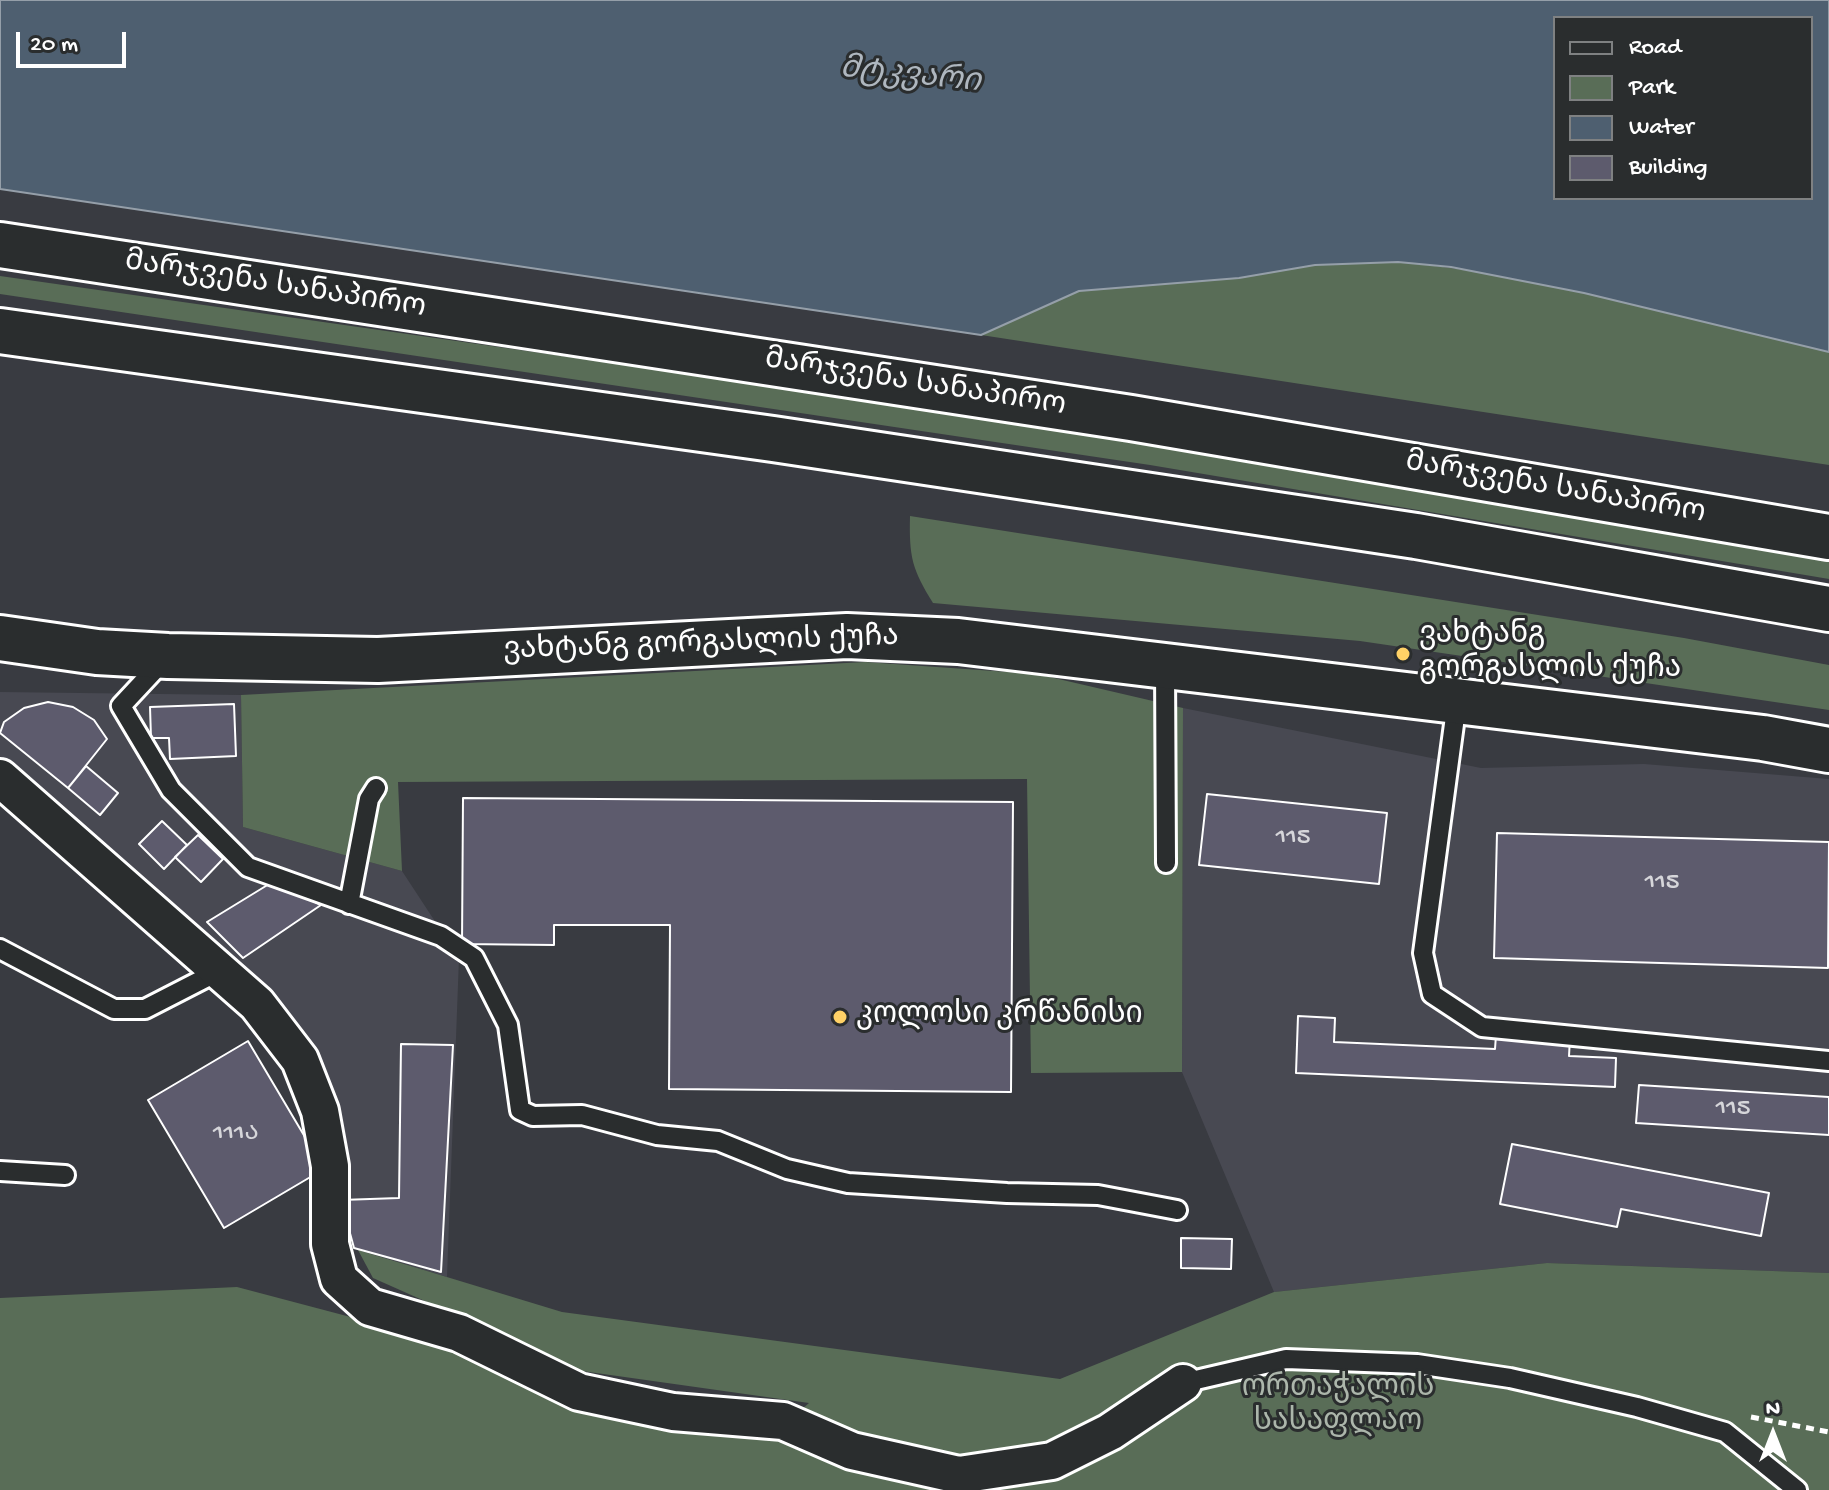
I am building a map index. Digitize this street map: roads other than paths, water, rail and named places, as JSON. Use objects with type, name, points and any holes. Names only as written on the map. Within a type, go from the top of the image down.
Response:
[{"type":"main road","name":"მარჯვენა სანაპირო","points":[[0,245],[1131,418],[1829,537]]},
{"type":"main road","points":[[0,331],[773,439],[1353,527],[1829,609]]},
{"type":"main road","name":"ვახტანგ გორგასლის ქუჩა","points":[[0,638],[97,652],[378,660],[847,636],[958,641],[1763,738],[1829,750]]},
{"type":"street","points":[[0,778],[257,1004],[300,1060],[320,1111],[330,1166],[330,1244],[339,1279],[370,1307],[459,1333],[579,1392],[673,1412],[783,1421],[852,1451],[959,1475],[1052,1461],[1110,1432],[1183,1383]]},
{"type":"lane","points":[[168,656],[121,706],[171,790],[248,867],[441,936],[474,958],[508,1025],[520,1110],[533,1116],[582,1115],[657,1135],[718,1141],[787,1169],[848,1183],[1098,1195],[1177,1210]]},
{"type":"lane","points":[[1165,665],[1166,863]]},
{"type":"lane","points":[[1457,702],[1423,953],[1432,994],[1482,1027],[1829,1061]]},
{"type":"lane","points":[[349,904],[369,799],[376,788]]},
{"type":"lane","points":[[0,949],[114,1009],[145,1009],[219,971]]},
{"type":"lane","points":[[0,1171],[65,1175]]},
{"type":"lane","points":[[1183,1383],[1286,1359],[1417,1364],[1510,1378],[1637,1407],[1725,1432],[1797,1490]]},
{"type":"water","name":"მტკვარი","points":[[0,0],[1829,0],[1829,352],[1584,293],[1451,267],[1398,262],[1315,265],[1239,278],[1079,291],[981,335],[0,189]]},
{"type":"place","name":"ვახტანგ გორგასლის ქუჩა","points":[[1403,654]]},
{"type":"place","name":"კოლოსი კრწანისი","points":[[840,1017]]},
{"type":"park label","name":"ორთაჭალის სასაფლაო","points":[[1338,1407]]}]
